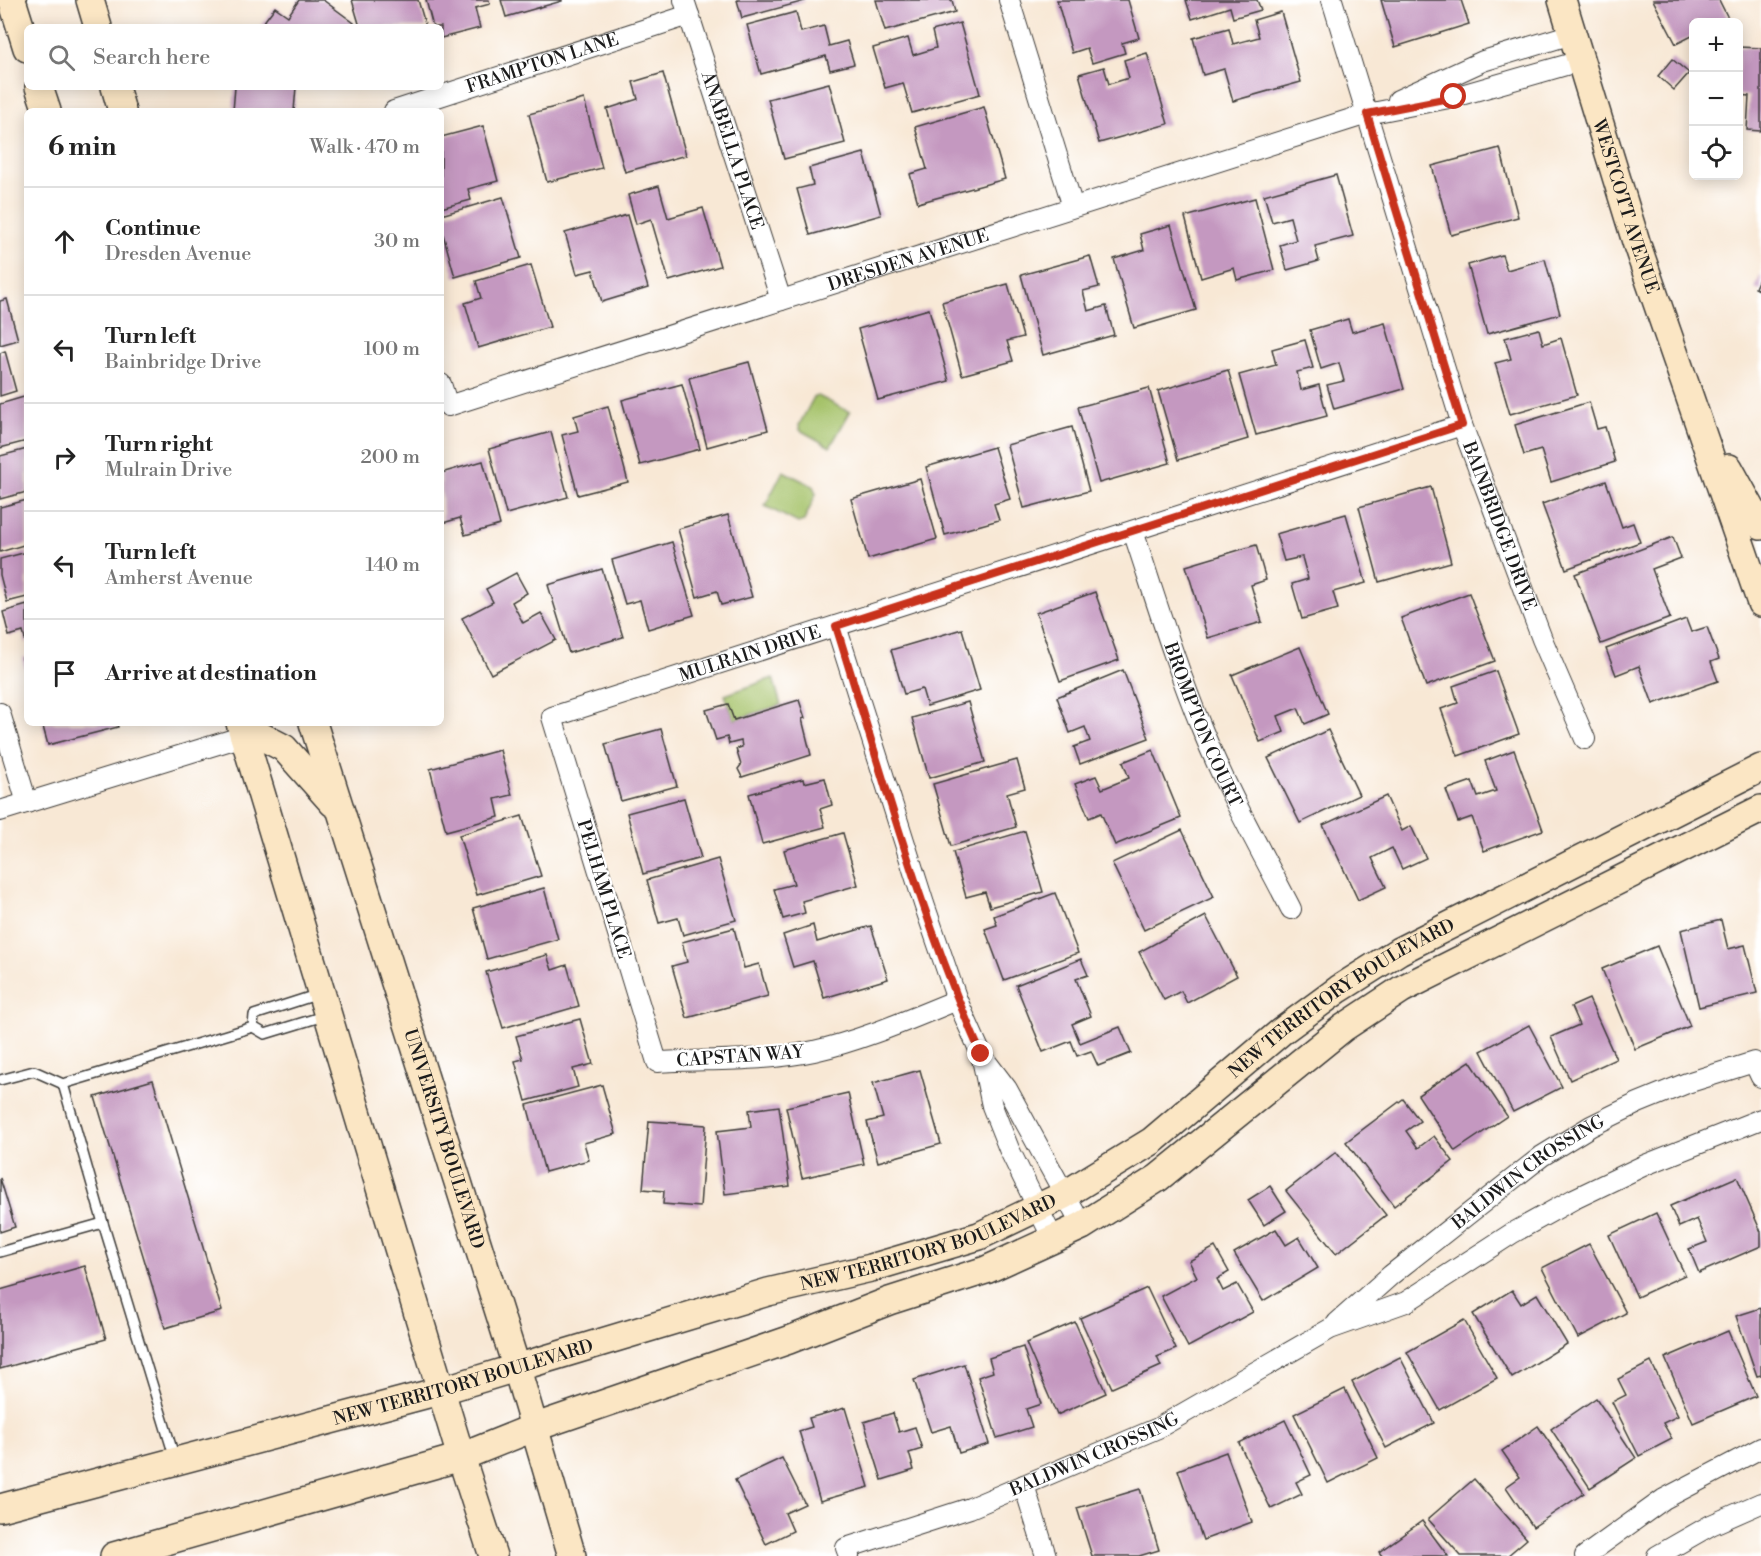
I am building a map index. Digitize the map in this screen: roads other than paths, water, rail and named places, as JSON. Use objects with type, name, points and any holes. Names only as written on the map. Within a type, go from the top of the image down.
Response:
[{"type":"street","points":[[12,0],[24,38]]},
{"type":"street","points":[[90,0],[97,24]]},
{"type":"street","points":[[1009,0],[1073,207]]},
{"type":"street","name":"BAINBRIDGE DRIVE","points":[[1332,0],[1462,425],[1542,639],[1585,738]]},
{"type":"street","name":"WESTCOTT AVENUE","points":[[1562,0],[1637,245],[1761,603]]},
{"type":"street","name":"FRAMPTON LANE","points":[[402,108],[687,7]]},
{"type":"street","name":"ANABELLA PLACE","points":[[687,7],[781,300]]},
{"type":"street","name":"DRESDEN AVENUE","points":[[1367,114],[1483,61],[1572,34]]},
{"type":"street","name":"DRESDEN AVENUE","points":[[444,393],[448,406],[1367,114],[1454,97],[1580,61]]},
{"type":"street","points":[[40,90],[46,108]]},
{"type":"street","points":[[116,90],[121,108]]},
{"type":"street","name":"WESTCOTT AVENUE","points":[[1696,410],[1761,526]]},
{"type":"street","name":"MULRAIN DRIVE","points":[[552,717],[1462,425]]},
{"type":"street","name":"BROMPTON COURT","points":[[1133,531],[1176,661],[1202,730],[1232,795],[1291,909]]},
{"type":"street","points":[[836,626],[924,904],[957,1000],[981,1054],[992,1106],[1053,1239]]},
{"type":"street","points":[[0,713],[27,803]]},
{"type":"street","name":"PELHAM PLACE","points":[[552,717],[657,1062]]},
{"type":"street","name":"UNIVERSITY BOULEVARD","points":[[314,726],[517,1369],[572,1556]]},
{"type":"street","points":[[242,729],[443,1390],[461,1457],[493,1556]]},
{"type":"street","points":[[0,811],[242,729],[284,748],[341,813]]},
{"type":"street","name":"NEW TERRITORY BOULEVARD","points":[[0,1508],[443,1390],[768,1292],[871,1268],[979,1236],[1064,1195],[1152,1141],[1281,1031],[1339,989],[1400,951],[1761,768]]},
{"type":"street","name":"NEW TERRITORY BOULEVARD","points":[[114,1556],[461,1457],[533,1428],[789,1340],[889,1301],[986,1270],[1082,1226],[1158,1178],[1342,1028],[1402,989],[1761,809]]},
{"type":"street","name":"CAPSTAN WAY","points":[[657,1062],[770,1057],[812,1051],[862,1037],[957,1000]]},
{"type":"street","points":[[981,1054],[1007,1089],[1082,1226]]},
{"type":"street","name":"BALDWIN CROSSING","points":[[847,1552],[970,1508],[1158,1428],[1238,1385],[1330,1329],[1391,1275],[1542,1156],[1591,1126],[1687,1083],[1757,1069]]},
{"type":"street","name":"BALDWIN CROSSING","points":[[1330,1329],[1406,1302],[1511,1234],[1574,1199],[1645,1165],[1761,1119]]},
{"type":"street","points":[[1585,1556],[1664,1499],[1761,1448]]},
{"type":"street","points":[[1024,1485],[1046,1556]]},
{"type":"street","points":[[1657,1556],[1711,1525],[1761,1503]]},
{"type":"lane","points":[[253,1027],[254,1016],[326,1004]]},
{"type":"lane","points":[[0,1080],[34,1071],[63,1084],[253,1027],[265,1034],[326,1004]]},
{"type":"lane","points":[[63,1084],[176,1461]]},
{"type":"lane","points":[[0,1252],[103,1223]]}]
